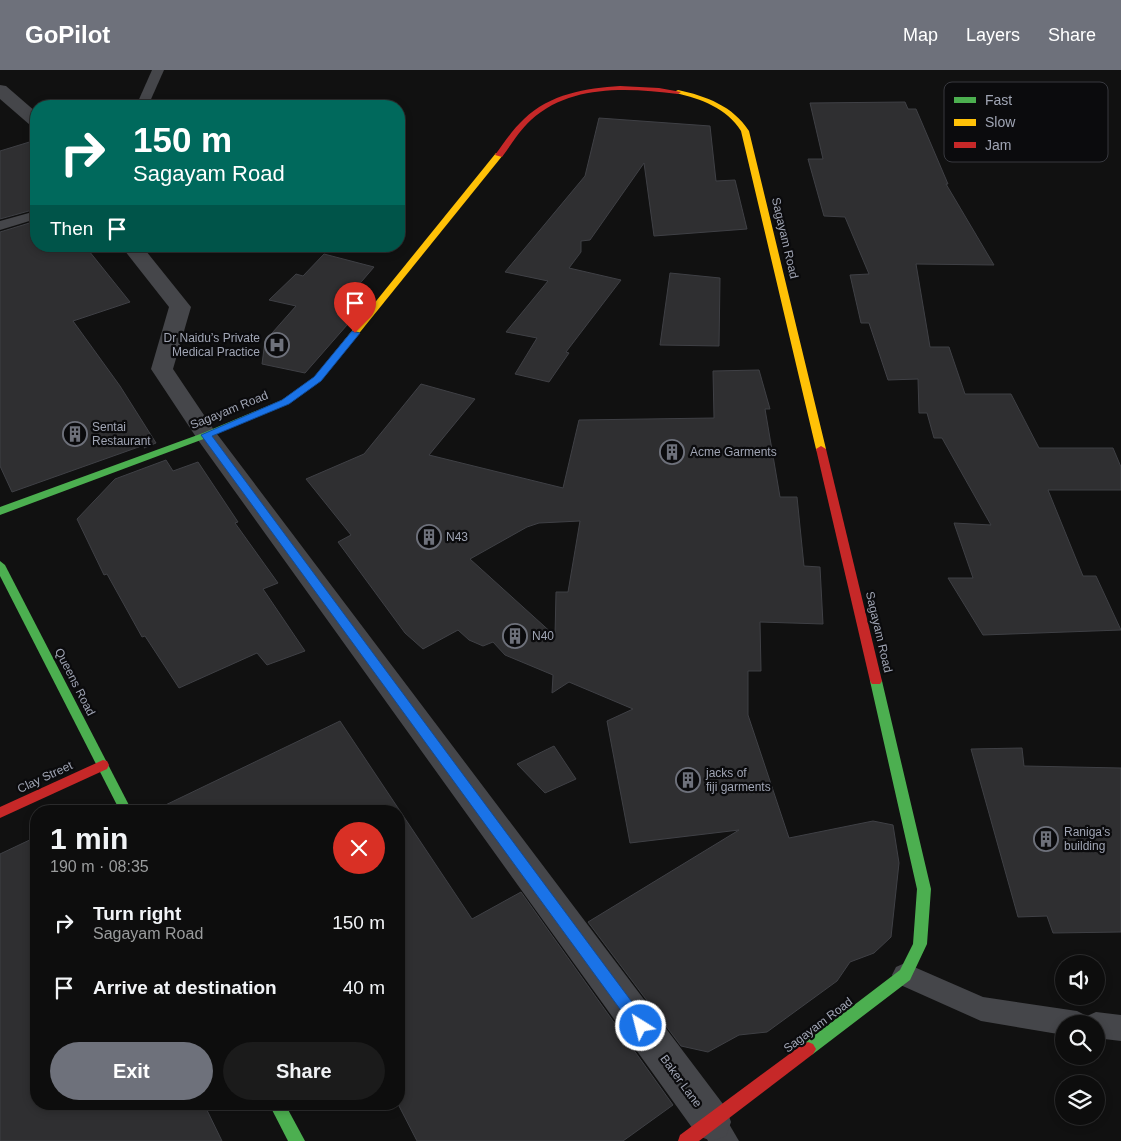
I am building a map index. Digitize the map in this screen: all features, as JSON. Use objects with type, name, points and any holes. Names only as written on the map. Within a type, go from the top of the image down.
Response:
[{"type":"street","name":"Sagayam Road","points":[[0,511],[206,435],[285,402],[318,379],[530,117],[557,100],[590,90],[613,88],[663,89],[692,96],[720,107],[741,124],[749,145],[915,843],[924,888],[920,944],[905,975],[718,1132],[686,1141]]},
{"type":"street","points":[[0,90],[30,116]]},
{"type":"street","name":"Baker Lane","points":[[136,252],[180,307],[162,369],[206,435],[718,1132]]},
{"type":"street","name":"Queens Road","points":[[0,565],[123,805]]},
{"type":"street","name":"Clay Street","points":[[0,813],[103,765]]},
{"type":"street","points":[[280,1110],[297,1141]]},
{"type":"lane","points":[[145,100],[158,70]]},
{"type":"lane","points":[[0,226],[30,217]]},
{"type":"lane","points":[[905,975],[981,1009],[1055,1021]]},
{"type":"lane","points":[[1105,1026],[1121,1028]]},
{"type":"building","points":[[905,102],[908,109],[916,109],[948,184],[946,184],[994,265],[916,264],[930,347],[949,347],[965,394],[1011,394],[1039,448],[1113,448],[1121,467],[1121,490],[1048,490],[1083,576],[1096,576],[1121,630],[983,635],[948,578],[973,578],[954,523],[991,525],[942,438],[934,438],[927,413],[919,413],[918,379],[888,380],[869,323],[861,323],[850,275],[869,274],[845,217],[824,216],[808,159],[823,159],[810,103]]},
{"type":"building","points":[[599,118],[710,126],[716,181],[735,180],[747,229],[654,236],[644,163],[590,240],[581,241],[581,252],[569,268],[621,280],[566,352],[569,353],[549,382],[515,374],[537,338],[506,332],[548,281],[505,272],[585,176]]},
{"type":"building","points":[[30,142],[30,211],[0,219],[0,151]]},
{"type":"building","points":[[30,223],[30,252],[90,252],[130,302],[73,321],[120,386],[156,443],[144,448],[147,444],[12,492],[0,466],[0,232]]},
{"type":"building","points":[[324,254],[374,267],[356,288],[364,290],[361,296],[368,301],[305,373],[262,364],[265,341],[296,306],[269,300],[296,274],[303,276]]},
{"type":"building","points":[[670,273],[720,278],[719,346],[660,345]]},
{"type":"building","points":[[759,370],[770,409],[765,409],[780,497],[797,497],[804,566],[820,567],[823,624],[760,622],[761,671],[748,671],[748,715],[789,838],[873,821],[893,825],[899,863],[891,937],[874,953],[850,962],[837,981],[767,1032],[739,1035],[708,1052],[681,1046],[588,922],[739,830],[630,843],[607,721],[633,709],[569,682],[552,693],[553,675],[505,655],[493,642],[483,646],[469,640],[458,630],[423,649],[405,633],[338,542],[351,535],[306,479],[364,454],[421,384],[475,399],[429,455],[563,488],[579,420],[714,418],[713,371]],"holes":[[[580,521],[568,592],[556,592],[555,636],[470,559],[527,527],[539,523]]]},
{"type":"building","points":[[166,460],[173,471],[198,462],[238,522],[235,523],[278,583],[263,589],[305,651],[267,665],[257,653],[179,688],[145,636],[142,637],[107,574],[104,575],[77,519],[115,479]]},
{"type":"building","points":[[340,721],[396,805],[165,805]]},
{"type":"building","points":[[554,746],[576,779],[545,793],[517,764]]},
{"type":"building","name":"Raniga's building","points":[[1022,748],[1024,766],[1121,768],[1121,932],[1053,933],[1047,916],[1018,917],[971,749]]},
{"type":"building","points":[[405,818],[472,919],[521,892],[673,1105],[623,1141],[417,1141],[401,1110],[405,1110]]},
{"type":"building","points":[[30,840],[30,1110],[207,1110],[222,1141],[0,1141],[0,854]]},
{"type":"traffic: fast","points":[[0,511],[206,435],[285,402],[320,376]]},
{"type":"traffic: fast","points":[[0,565],[123,805]]},
{"type":"traffic: fast","points":[[808,1049],[905,975],[920,944],[924,889],[876,681]]},
{"type":"traffic: fast","points":[[280,1110],[297,1141]]},
{"type":"traffic: slow","points":[[678,92],[716,104],[733,116],[745,131],[821,449]]},
{"type":"traffic: slow","points":[[320,376],[499,155]]},
{"type":"traffic: jam","points":[[499,155],[530,117],[546,106],[563,98],[581,92],[620,88],[678,92]]},
{"type":"traffic: jam","points":[[821,449],[876,681]]},
{"type":"traffic: jam","points":[[0,813],[103,765]]},
{"type":"traffic: jam","points":[[686,1141],[808,1049]]},
{"type":"place","name":"Dr Naidu’s Private Medical Practice","points":[[277,345]]},
{"type":"place","name":"Sentai Restaurant","points":[[75,434]]},
{"type":"place","name":"Acme Garments","points":[[672,452]]},
{"type":"place","name":"N43","points":[[429,537]]},
{"type":"place","name":"N40","points":[[515,636]]},
{"type":"place","name":"jacks of fiji garments","points":[[688,780]]},
{"type":"place","name":"Raniga's building","points":[[1046,839]]},
{"type":"route","points":[[355,333],[318,379],[285,402],[206,435],[641,1026]]}]
